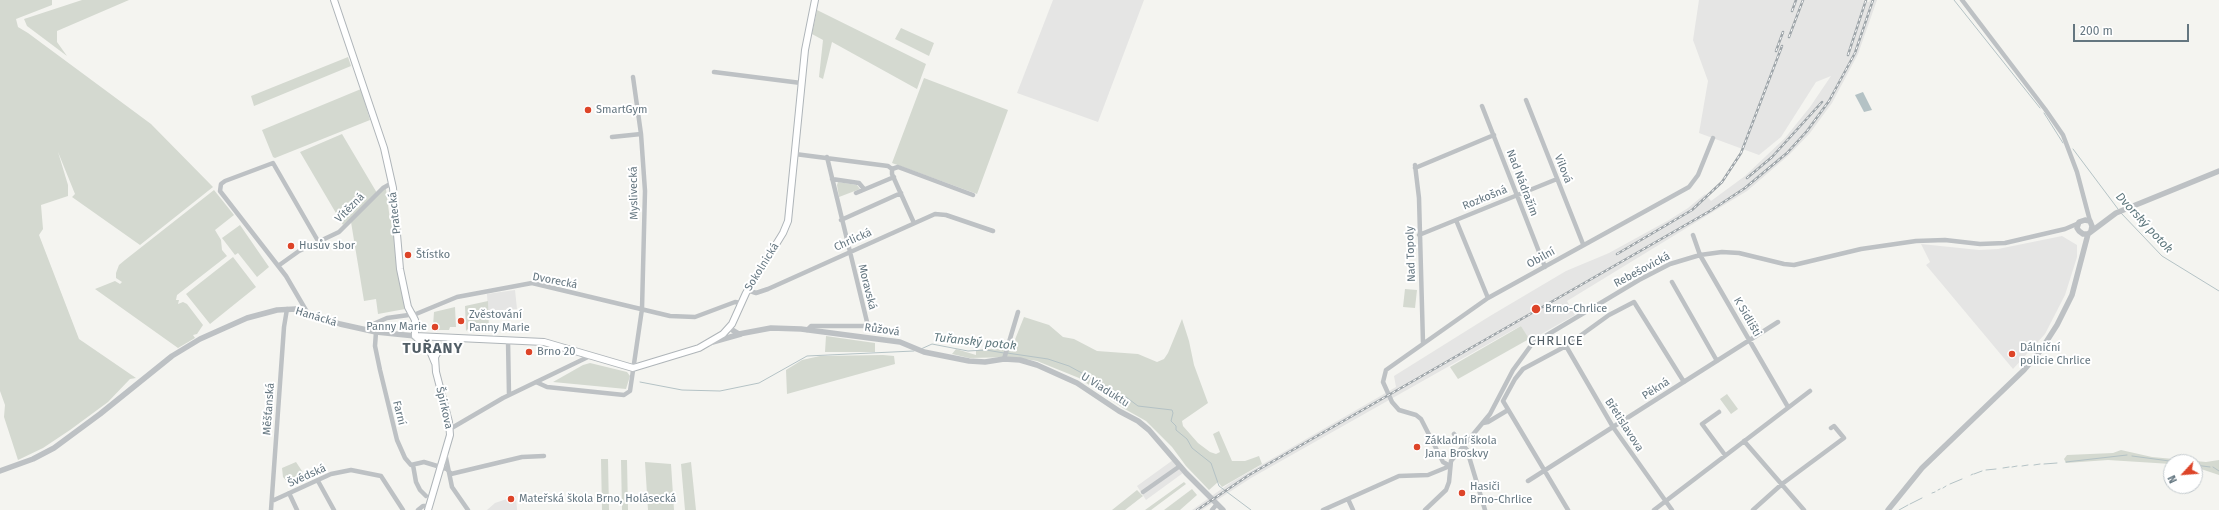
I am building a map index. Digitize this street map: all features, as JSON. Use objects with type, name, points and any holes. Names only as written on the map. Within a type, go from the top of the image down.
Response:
[{"type":"main road","name":"Pratecká","points":[[334,0],[383,142],[392,183],[400,269],[408,307],[412,314],[415,336]]},
{"type":"main road","name":"Sokolnická","points":[[633,368],[709,344],[729,328],[747,290],[787,225],[791,206],[801,83],[809,22],[814,0]]},
{"type":"main road","name":"Hanácká","points":[[415,336],[508,340],[558,345],[633,368]]},
{"type":"main road","points":[[415,336],[430,351],[435,363]]},
{"type":"main road","name":"Hanácká","points":[[435,363],[436,354],[440,348],[460,338]]},
{"type":"main road","name":"Špirkova","points":[[428,503],[450,441],[450,429],[435,363]]},
{"type":"street","points":[[1888,510],[1918,472],[2024,370],[2041,350],[2057,325],[2069,301],[2078,276],[2089,232],[2090,223],[2073,158],[2061,131],[1962,0]]},
{"type":"street","points":[[714,72],[801,83]]},
{"type":"street","name":"Myslivecká","points":[[536,382],[546,387],[624,395],[630,391],[634,374],[633,368],[642,309],[645,191],[641,134],[633,77]]},
{"type":"street","name":"Vilová","points":[[1526,100],[1583,244]]},
{"type":"street","name":"Nad Nádražím","points":[[1482,106],[1545,267]]},
{"type":"street","points":[[612,136],[641,134]]},
{"type":"street","name":"Nad Topoly","points":[[1423,343],[1419,198],[1415,166],[1494,135]]},
{"type":"street","name":"Obilní","points":[[1450,466],[1443,460],[1421,419],[1414,414],[1397,408],[1388,395],[1383,382],[1384,372],[1488,298],[1545,267],[1583,244],[1689,187],[1698,175],[1713,138]]},
{"type":"street","points":[[795,154],[828,157],[888,166],[892,169],[914,223]]},
{"type":"street","name":"Moravská","points":[[828,157],[841,220],[868,326]]},
{"type":"street","points":[[307,312],[302,301],[278,266],[220,191],[220,187],[225,181],[273,163],[318,241]]},
{"type":"street","points":[[892,169],[898,167],[973,195]]},
{"type":"street","points":[[2079,232],[2089,232],[2119,212],[2219,171]]},
{"type":"street","points":[[856,193],[894,177]]},
{"type":"street","points":[[832,179],[859,183],[864,189]]},
{"type":"street","name":"Rozkošná","points":[[1419,235],[1557,179]]},
{"type":"street","name":"Vítězná","points":[[278,266],[318,241],[339,232],[383,188],[392,183]]},
{"type":"street","points":[[841,220],[901,193]]},
{"type":"street","points":[[2083,252],[2082,238],[2079,232],[2080,222],[2083,217],[2084,202]]},
{"type":"street","name":"Chrlická","points":[[747,290],[756,293],[768,289],[937,214],[993,231]]},
{"type":"street","points":[[1456,220],[1488,298]]},
{"type":"street","points":[[2080,222],[2090,223],[2106,221]]},
{"type":"street","name":"Rebešovická","points":[[1425,510],[1448,487],[1452,460],[1492,410],[1519,359],[1538,339],[1660,269],[1680,260],[1700,255],[1730,252],[1794,265],[1888,244],[1936,240],[1996,244],[2065,229],[2080,222]]},
{"type":"street","name":"Rebešovická","points":[[2065,229],[2079,232]]},
{"type":"street","name":"K Sídlišti","points":[[1693,235],[1700,255],[1788,407]]},
{"type":"street","points":[[1672,282],[1718,361]]},
{"type":"street","name":"Dvorecká","points":[[368,330],[372,324],[387,318],[412,314],[457,297],[532,283],[670,316],[695,317],[734,302],[742,302]]},
{"type":"street","points":[[298,310],[302,301]]},
{"type":"street","points":[[1568,510],[1503,400],[1523,369],[1566,346],[1609,315],[1634,302],[1684,382]]},
{"type":"street","name":"Hanácká","points":[[0,471],[26,463],[54,448],[100,414],[160,364],[183,348],[226,326],[257,315],[287,309],[298,310],[335,323],[376,332],[415,336]]},
{"type":"street","name":"Měšťanská","points":[[271,510],[284,327],[287,309]]},
{"type":"street","points":[[1004,359],[1018,312]]},
{"type":"street","name":"Pěkná","points":[[1528,480],[1778,322]]},
{"type":"street","name":"Růžová","points":[[806,330],[811,326],[868,326]]},
{"type":"street","points":[[729,328],[741,334]]},
{"type":"street","name":"Růžová","points":[[709,344],[741,334],[771,328],[806,330],[900,342],[918,350],[952,358]]},
{"type":"street","name":"Farní","points":[[376,332],[375,346],[397,440],[408,463],[413,465]]},
{"type":"street","points":[[508,340],[509,394]]},
{"type":"street","name":"Břetislavova","points":[[1566,346],[1612,427],[1672,510]]},
{"type":"street","points":[[450,429],[509,394],[590,356]]},
{"type":"street","name":"U Viaduktu","points":[[952,358],[985,362],[1004,359],[1020,360],[1037,365],[1077,383],[1149,430],[1180,466],[1224,510]]},
{"type":"street","points":[[1654,510],[1810,391]]},
{"type":"street","points":[[1483,423],[1488,422],[1508,410]]},
{"type":"street","points":[[1719,412],[1702,424],[1726,455]]},
{"type":"street","points":[[1753,510],[1782,484],[1844,438],[1834,426],[1831,428]]},
{"type":"street","points":[[1454,434],[1468,455],[1485,510]]},
{"type":"street","points":[[1744,441],[1804,510]]},
{"type":"street","points":[[445,454],[451,474],[452,487],[468,510]]},
{"type":"street","points":[[451,474],[522,457],[544,456]]},
{"type":"street","points":[[418,510],[428,503],[417,485],[413,465],[422,462],[447,469],[451,474]]},
{"type":"street","points":[[1143,492],[1180,466]]},
{"type":"street","points":[[1322,510],[1399,476],[1428,475],[1450,466]]},
{"type":"street","name":"Švédská","points":[[272,501],[331,474],[351,470],[378,474],[381,476],[403,510]]},
{"type":"street","points":[[318,481],[334,510]]},
{"type":"street","points":[[289,494],[297,510]]},
{"type":"street","points":[[1348,499],[1353,510]]},
{"type":"street","points":[[1212,510],[1217,504]]},
{"type":"shaded area","points":[[0,0],[52,0],[52,5],[16,19],[18,27],[151,124],[213,187],[140,245],[72,197],[75,194],[58,152],[68,185],[68,196],[41,205],[43,229],[39,235],[79,339],[136,378],[130,379],[108,402],[70,430],[43,448],[18,460],[4,417],[5,405],[0,391]]},
{"type":"shaded area","points":[[82,0],[129,0],[57,31],[57,42],[67,56],[27,26],[24,19]]},
{"type":"shaded area","points":[[1053,0],[1144,0],[1098,122],[1017,93]]},
{"type":"shaded area","points":[[1699,0],[1862,0],[1869,2],[1870,0],[1877,0],[1858,54],[1832,103],[1810,133],[1789,155],[1747,191],[1567,301],[1575,315],[1529,341],[1521,326],[1513,330],[1251,478],[1202,510],[1192,510],[1230,483],[1396,387],[1394,376],[1490,316],[1566,271],[1609,253],[1669,220],[1688,208],[1705,194],[1711,201],[1745,176],[1785,138],[1810,107],[1831,76],[1816,82],[1781,137],[1759,155],[1699,133],[1708,81],[1693,40]]},
{"type":"shaded area","points":[[817,10],[926,64],[917,89],[832,42],[823,79],[819,77],[823,40],[812,34]]},
{"type":"shaded area","points":[[901,28],[934,43],[929,56],[895,39]]},
{"type":"shaded area","points":[[348,57],[351,66],[254,106],[251,96]]},
{"type":"shaded area","points":[[924,78],[1008,110],[977,194],[892,163]]},
{"type":"shaded area","points":[[361,89],[370,120],[275,158],[273,157],[262,130]]},
{"type":"shaded area","points":[[1863,92],[1872,110],[1864,112],[1855,95]]},
{"type":"shaded area","points":[[342,134],[377,193],[343,225],[300,152]]},
{"type":"shaded area","points":[[838,182],[857,185],[860,189],[839,197]]},
{"type":"shaded area","points":[[384,188],[386,189],[390,220],[393,220],[405,309],[378,314],[376,299],[364,301],[351,222]]},
{"type":"shaded area","points":[[214,190],[234,215],[215,230],[221,240],[222,250],[227,256],[177,295],[176,300],[179,300],[178,304],[183,302],[187,304],[203,325],[197,334],[193,335],[195,338],[178,348],[95,289],[115,281],[120,284],[122,282],[116,278],[119,265]]},
{"type":"shaded area","points":[[240,225],[269,267],[257,277],[238,253],[235,255],[222,238]]},
{"type":"shaded area","points":[[2062,236],[2077,245],[2077,257],[2065,295],[2045,334],[2013,369],[1926,265],[1930,262],[1921,244],[1979,250],[1998,249]]},
{"type":"shaded area","points":[[233,257],[256,287],[210,324],[186,294]]},
{"type":"shaded area","points":[[1405,289],[1417,290],[1415,308],[1403,307]]},
{"type":"shaded area","points":[[515,290],[517,309],[488,311],[487,294]]},
{"type":"shaded area","points":[[488,301],[489,331],[471,331],[471,329],[468,329],[466,331],[465,306]]},
{"type":"shaded area","points":[[455,307],[456,327],[450,327],[449,330],[435,330],[438,326],[433,326],[434,312]]},
{"type":"shaded area","points":[[1024,317],[1049,325],[1063,337],[1074,339],[1097,351],[1138,354],[1157,362],[1164,359],[1168,353],[1182,319],[1189,341],[1194,365],[1208,403],[1182,421],[1183,426],[1198,443],[1210,452],[1216,454],[1220,452],[1213,434],[1219,431],[1232,461],[1245,461],[1259,456],[1262,464],[1222,487],[1218,482],[1209,490],[1186,466],[1172,447],[1146,421],[1123,408],[1079,378],[1037,361],[1013,357],[969,358],[952,354],[956,349],[976,355],[976,350],[1012,347]]},
{"type":"shaded area","points":[[1521,326],[1529,339],[1458,379],[1450,367]]},
{"type":"shaded area","points":[[826,336],[875,343],[875,352],[825,352]]},
{"type":"shaded area","points":[[820,356],[894,356],[895,364],[787,394],[786,370],[802,360]]},
{"type":"shaded area","points":[[590,363],[627,372],[630,376],[626,389],[553,382],[583,365]]},
{"type":"shaded area","points":[[1727,394],[1738,409],[1731,414],[1720,399]]},
{"type":"shaded area","points":[[2121,450],[2163,458],[2163,463],[2108,460],[2066,463],[2064,459],[2067,455],[2113,453]]},
{"type":"shaded area","points":[[601,459],[608,459],[609,510],[602,510]]},
{"type":"shaded area","points":[[621,460],[627,460],[628,510],[622,510]]},
{"type":"shaded area","points":[[1173,460],[1183,473],[1146,500],[1137,486]]},
{"type":"shaded area","points":[[2219,460],[2219,475],[2203,470],[2203,462]]},
{"type":"shaded area","points":[[296,462],[306,477],[290,485],[283,477],[282,468]]},
{"type":"shaded area","points":[[645,462],[671,464],[674,510],[648,510]]},
{"type":"shaded area","points":[[691,462],[696,510],[685,510],[681,464]]},
{"type":"shaded area","points":[[1184,482],[1186,484],[1151,510],[1145,510]]},
{"type":"shaded area","points":[[1192,489],[1197,495],[1180,510],[1164,510]]},
{"type":"shaded area","points":[[1137,490],[1143,496],[1125,510],[1112,510]]},
{"type":"shaded area","name":"Mateřská škola Brno, Holásecká","points":[[516,496],[517,510],[487,510],[495,503]]},
{"type":"waterway","name":"Dvorský potok","points":[[1954,0],[2040,108]]},
{"type":"waterway","name":"Dvorský potok","points":[[2044,113],[2063,143]]},
{"type":"waterway","name":"Dvorský potok","points":[[2073,149],[2118,209]]},
{"type":"waterway","name":"Dvorský potok","points":[[2121,213],[2162,256],[2219,291]]},
{"type":"waterway","name":"Tuřanský potok","points":[[921,349],[932,344],[968,351],[986,350],[1004,353]]},
{"type":"waterway","name":"Tuřanský potok","points":[[640,382],[682,390],[720,391],[759,383],[807,356],[914,351]]},
{"type":"waterway","name":"Tuřanský potok","points":[[1007,353],[1048,359],[1069,366],[1126,397],[1138,406],[1172,410],[1173,413],[1171,421],[1176,426],[1176,430],[1187,439],[1192,448],[1211,463],[1219,486],[1251,510]]},
{"type":"waterway","points":[[2066,462],[2127,455]]},
{"type":"waterway","points":[[2132,456],[2163,460]]},
{"type":"waterway","points":[[2044,464],[2057,463]]},
{"type":"waterway","points":[[2034,465],[2040,464]]},
{"type":"waterway","points":[[2022,466],[2028,465]]},
{"type":"waterway","points":[[2012,467],[2017,466]]},
{"type":"waterway","points":[[2203,466],[2210,467]]},
{"type":"waterway","points":[[2003,468],[2009,467]]},
{"type":"waterway","points":[[2213,467],[2219,471]]},
{"type":"waterway","points":[[1986,470],[1996,469]]},
{"type":"waterway","points":[[1974,474],[1982,471]]},
{"type":"waterway","points":[[1950,484],[1962,479]]},
{"type":"waterway","points":[[1910,504],[1922,498]]},
{"type":"waterway","points":[[1899,510],[1908,505]]},
{"type":"railway","points":[[1792,11],[1796,0]]},
{"type":"railway","points":[[1789,37],[1803,0]]},
{"type":"railway","points":[[1848,55],[1866,0]]},
{"type":"railway","points":[[1197,510],[1249,475],[1710,211],[1745,188],[1787,153],[1807,131],[1829,101],[1855,53],[1873,0]]},
{"type":"railway","points":[[1776,51],[1783,32]]},
{"type":"railway","points":[[1617,254],[1692,210],[1722,182],[1741,153],[1782,46]]},
{"type":"railway","points":[[1747,178],[1772,157],[1822,102]]},
{"type":"place","name":"SmartGym","points":[[588,110]]},
{"type":"place","name":"Husův sbor","points":[[291,246]]},
{"type":"place","name":"Štístko","points":[[408,255]]},
{"type":"place","name":"Brno-Chrlice","points":[[1536,309]]},
{"type":"place","name":"Zvěstování Panny Marie","points":[[461,321]]},
{"type":"place","name":"Panny Marie","points":[[435,327]]},
{"type":"place","name":"Brno 20","points":[[529,352]]},
{"type":"place","name":"Dálniční policie Chrlice","points":[[2012,354]]},
{"type":"place","name":"Základní škola Jana Broskvy","points":[[1417,447]]},
{"type":"place","name":"Hasiči Brno-Chrlice","points":[[1462,493]]},
{"type":"place","name":"Mateřská škola Brno, Holásecká","points":[[511,499]]},
{"type":"district","name":"CHRLICE","points":[[1556,341]]},
{"type":"district","name":"TUŘANY","points":[[433,349]]}]
